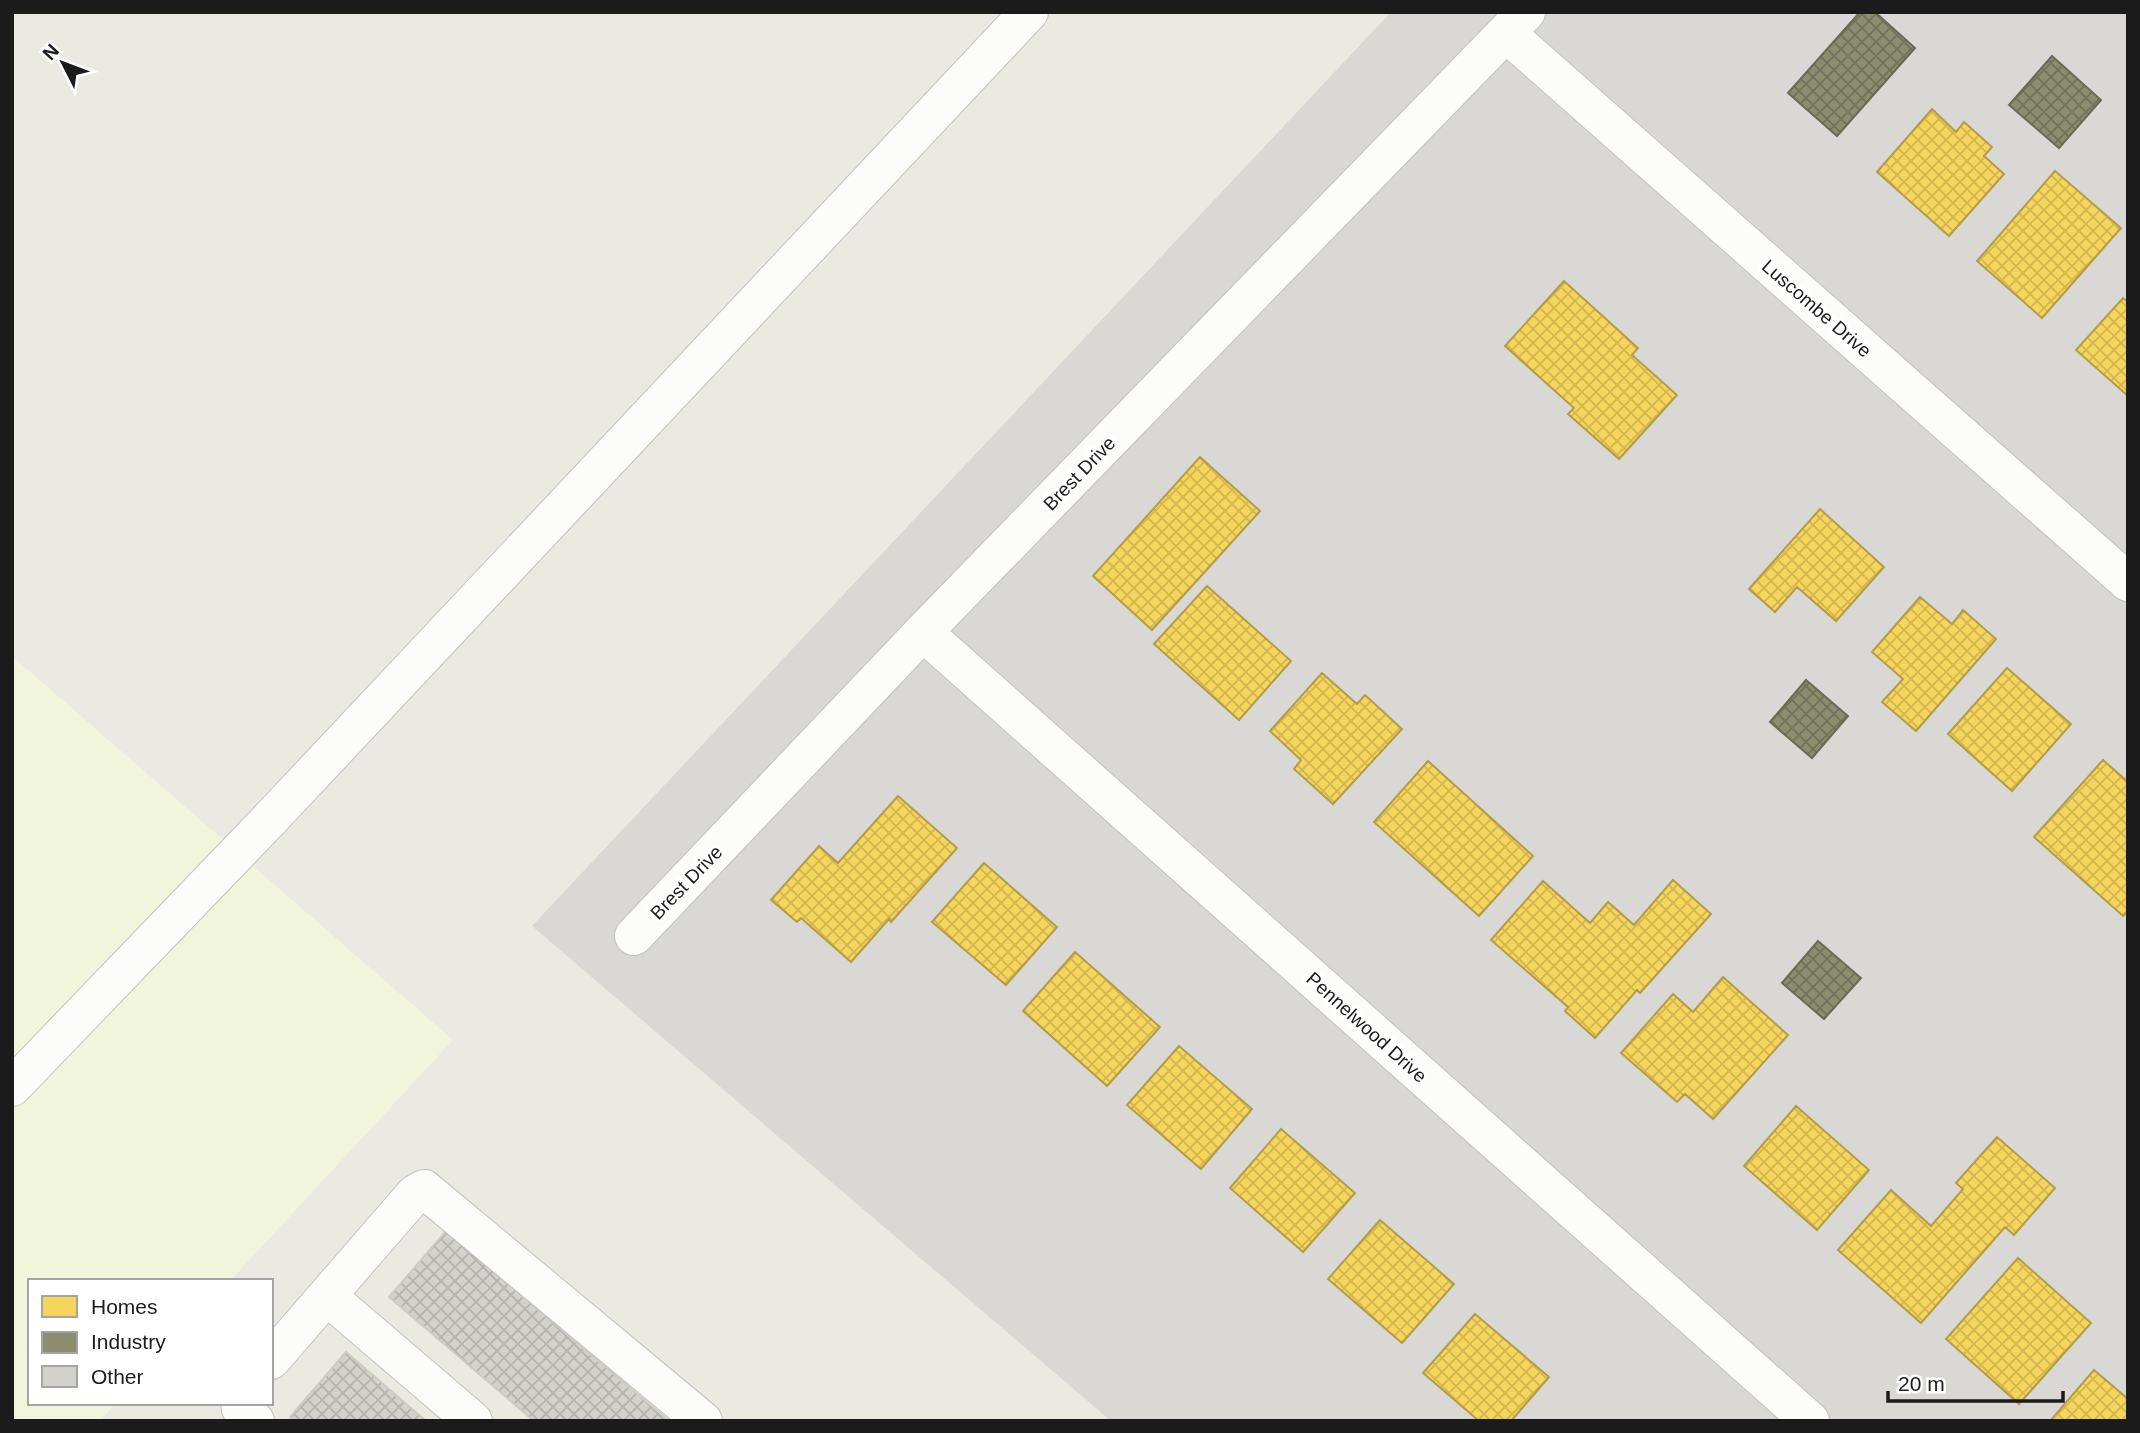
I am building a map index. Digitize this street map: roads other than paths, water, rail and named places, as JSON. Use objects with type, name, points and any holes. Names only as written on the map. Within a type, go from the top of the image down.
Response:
[{"type":"street","points":[[12,1087],[270,819],[1029,12]]},
{"type":"street","name":"Luscombe Drive","points":[[1516,22],[2128,582]]},
{"type":"street","name":"Brest Drive","points":[[634,936],[923,632],[1516,22]]},
{"type":"street","name":"Pennelwood Drive","points":[[923,632],[1810,1421]]},
{"type":"street","points":[[273,1358],[415,1194],[424,1189],[703,1421]]},
{"type":"street","points":[[327,1296],[473,1421]]},
{"type":"street","points":[[240,1405],[241,1409],[255,1421]]}]
